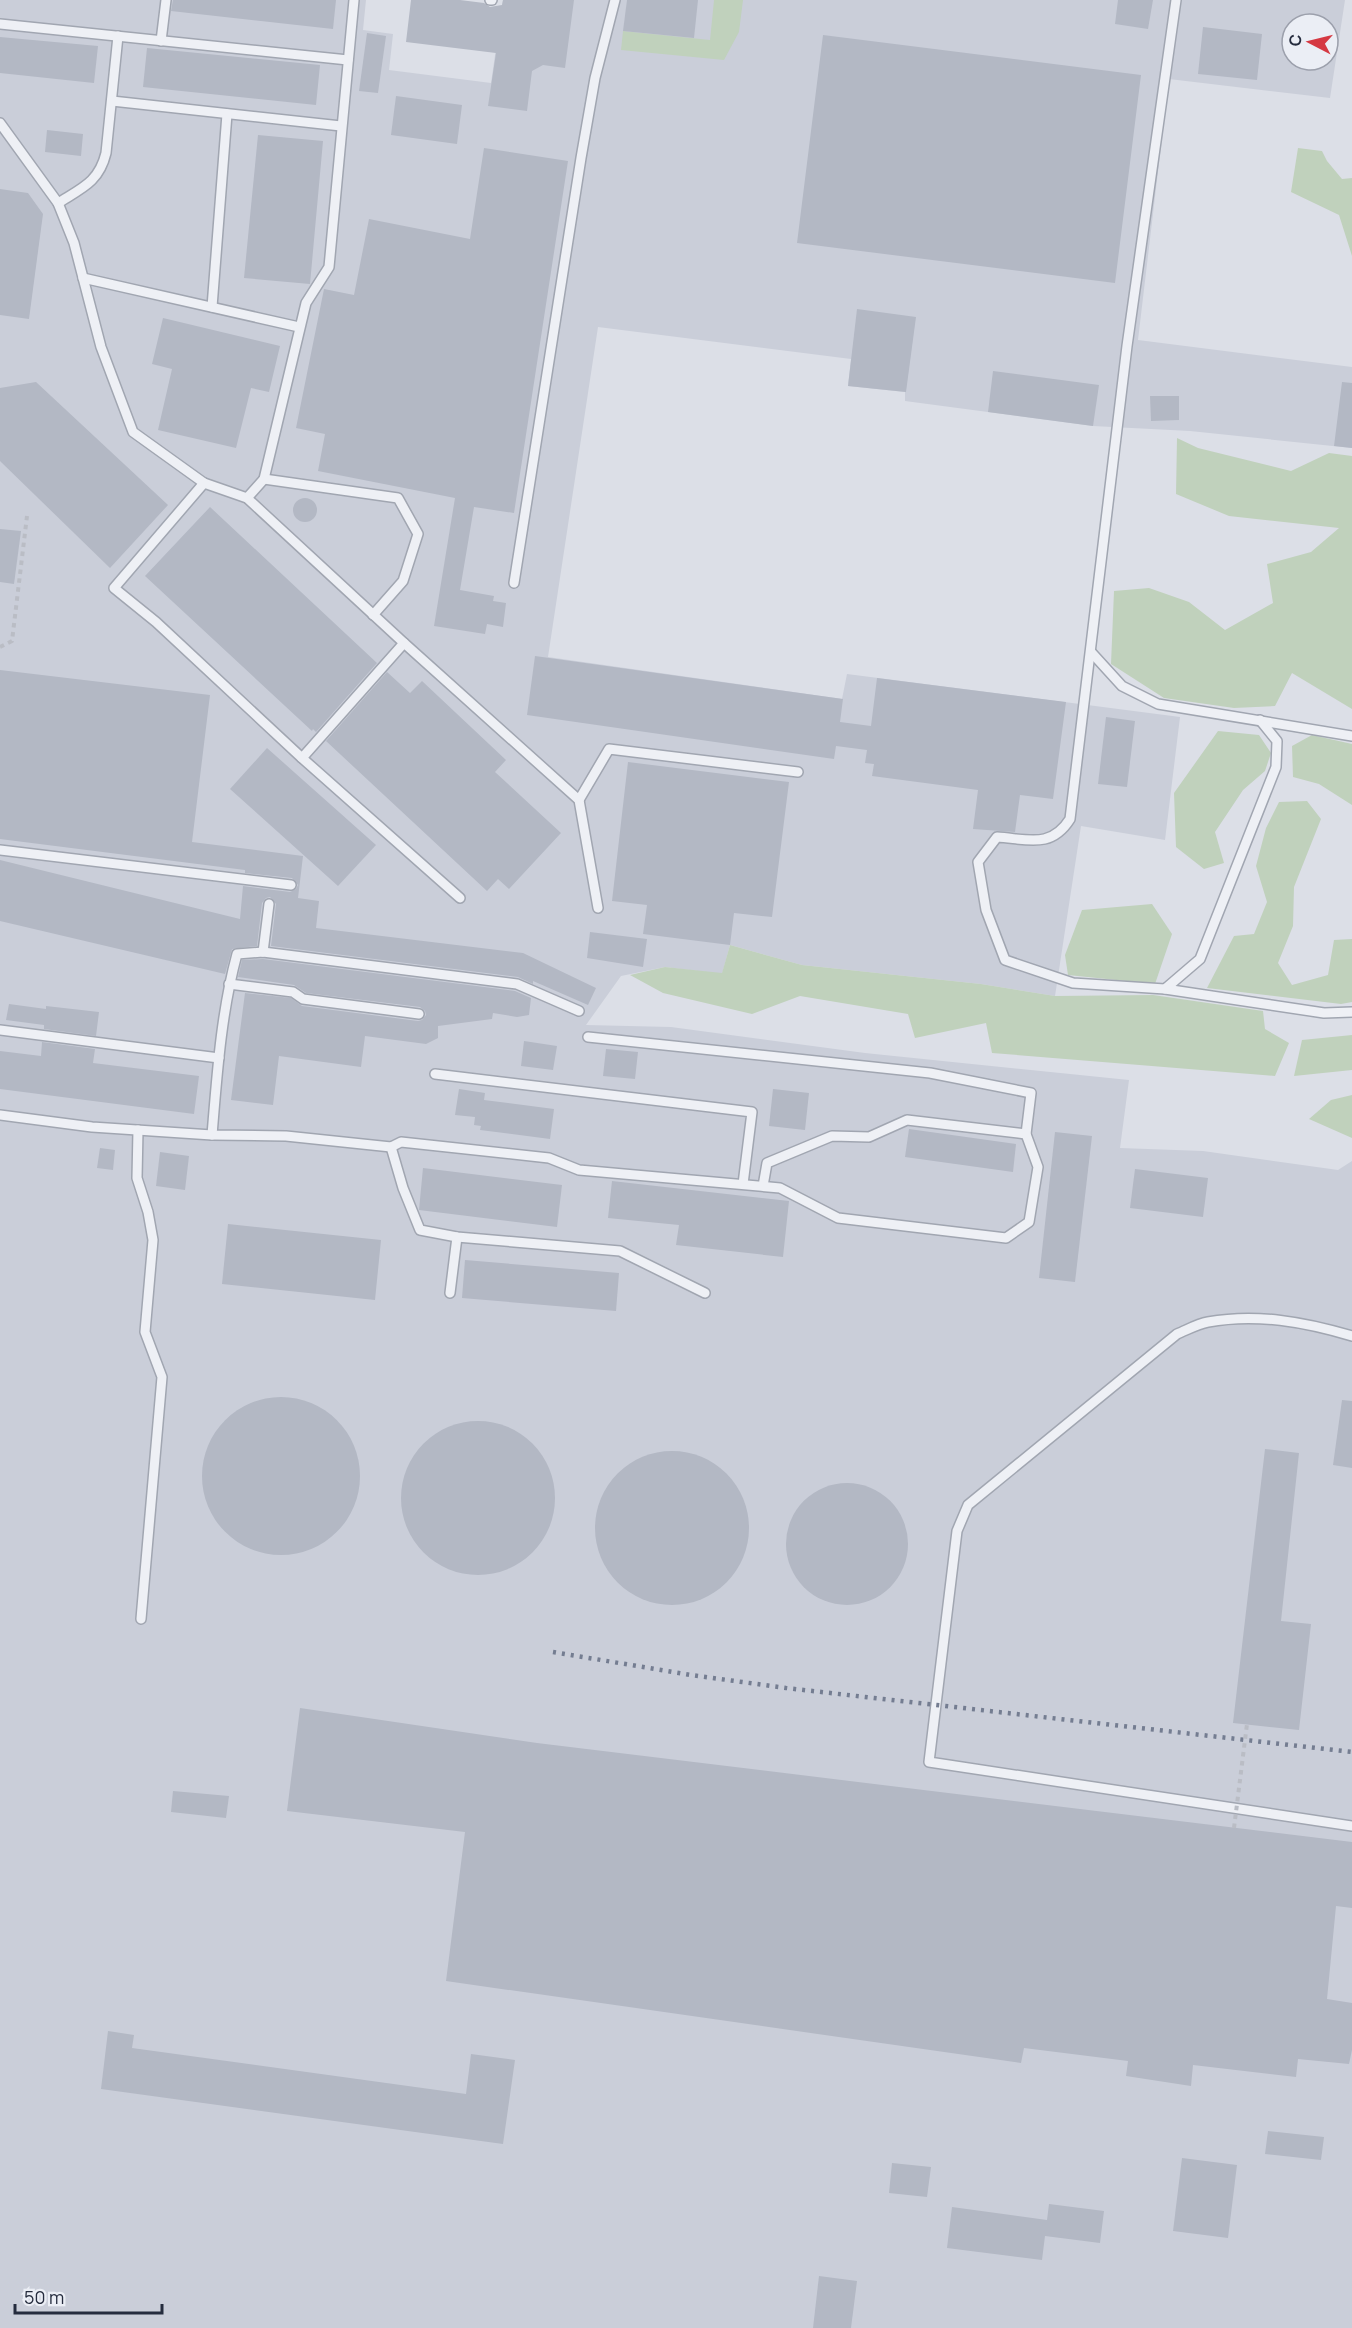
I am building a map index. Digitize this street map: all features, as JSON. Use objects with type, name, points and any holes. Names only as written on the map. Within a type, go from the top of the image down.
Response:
[{"type":"lane","points":[[161,41],[166,0]]},
{"type":"lane","points":[[247,498],[264,479],[306,303],[329,267],[354,0]]},
{"type":"lane","points":[[514,583],[583,147],[595,78],[615,0]]},
{"type":"lane","points":[[1176,0],[1127,346],[1070,819],[1063,830],[1052,838],[1040,841],[997,837],[978,862],[986,910],[1005,960],[1073,983],[1165,988],[1324,1013],[1352,1012]]},
{"type":"lane","points":[[0,24],[348,60]]},
{"type":"lane","points":[[58,203],[97,177],[103,166],[118,36]]},
{"type":"lane","points":[[112,101],[341,126]]},
{"type":"lane","points":[[212,307],[227,114]]},
{"type":"lane","points":[[0,123],[58,203],[74,243],[101,347],[133,432],[204,483],[247,498],[579,800],[598,908]]},
{"type":"lane","points":[[83,278],[299,327]]},
{"type":"lane","points":[[264,479],[398,498],[418,534],[403,581],[373,615]]},
{"type":"lane","points":[[204,483],[114,588],[156,622],[302,758],[460,898]]},
{"type":"lane","points":[[302,758],[404,643]]},
{"type":"lane","points":[[1091,652],[1122,686],[1158,704],[1352,736]]},
{"type":"lane","points":[[1165,988],[1200,959],[1275,767],[1277,741],[1260,720]]},
{"type":"lane","points":[[579,800],[609,749],[798,772]]},
{"type":"lane","points":[[0,850],[291,885]]},
{"type":"lane","points":[[263,952],[269,904]]},
{"type":"lane","points":[[212,1135],[229,984],[237,954],[263,952],[517,984],[579,1011]]},
{"type":"lane","points":[[229,984],[293,992],[303,999],[419,1014]]},
{"type":"lane","points":[[0,1030],[219,1058]]},
{"type":"lane","points":[[0,1115],[92,1127],[212,1135],[286,1136],[391,1147],[401,1142],[549,1158],[579,1170],[780,1188],[838,1218],[1006,1238],[1029,1222],[1038,1167],[1026,1134],[1031,1093],[930,1073],[588,1037]]},
{"type":"lane","points":[[435,1074],[752,1112],[743,1184]]},
{"type":"lane","points":[[763,1186],[767,1162],[832,1136],[869,1137],[907,1120],[1026,1134]]},
{"type":"lane","points":[[138,1130],[137,1178],[148,1212],[153,1240],[145,1332],[162,1377],[141,1619]]},
{"type":"lane","points":[[391,1147],[403,1188],[420,1230],[457,1237],[620,1251],[705,1293]]},
{"type":"lane","points":[[450,1293],[457,1237]]},
{"type":"lane","points":[[1352,1336],[1284,1320],[1244,1317],[1206,1323],[1177,1334],[968,1505],[957,1531],[929,1762],[1352,1826]]},
{"type":"path","points":[[0,647],[12,641],[27,516]]},
{"type":"path","points":[[1234,1828],[1247,1724]]},
{"type":"shaded area","points":[[0,0],[366,0],[363,30],[393,34],[389,70],[491,83],[503,0],[1345,0],[1340,33],[1340,12],[1280,12],[1280,72],[1334,72],[1330,98],[1169,79],[1138,340],[1352,367],[1352,448],[1190,431],[1093,426],[905,401],[905,392],[848,386],[851,359],[598,327],[548,657],[842,699],[847,674],[1180,717],[1165,840],[1081,826],[1055,996],[981,984],[802,965],[730,945],[722,974],[665,967],[621,976],[586,1025],[671,1027],[865,1053],[1129,1080],[1120,1148],[1203,1151],[1338,1170],[1352,1161],[1352,2328],[0,2328]]},
{"type":"green space","points":[[714,0],[743,0],[739,32],[724,60],[621,50],[623,31],[710,40]]},
{"type":"green space","points":[[1298,148],[1322,151],[1342,179],[1352,178],[1352,256],[1339,215],[1291,192]]},
{"type":"green space","points":[[1177,438],[1198,448],[1291,471],[1329,453],[1352,456],[1352,709],[1292,673],[1275,706],[1234,708],[1164,698],[1111,664],[1114,591],[1149,588],[1189,602],[1225,630],[1273,603],[1267,564],[1311,552],[1339,528],[1229,516],[1176,494]]},
{"type":"green space","points":[[1218,731],[1259,735],[1271,753],[1265,771],[1243,790],[1215,832],[1224,863],[1204,869],[1176,847],[1174,793]]},
{"type":"green space","points":[[1312,735],[1352,744],[1352,805],[1319,784],[1293,777],[1292,746]]},
{"type":"green space","points":[[1307,801],[1321,819],[1294,887],[1293,926],[1278,963],[1292,985],[1328,975],[1334,940],[1352,939],[1352,1002],[1341,1004],[1207,988],[1234,936],[1254,934],[1267,902],[1256,866],[1266,828],[1279,802]]},
{"type":"green space","points":[[1152,904],[1172,934],[1155,984],[1068,975],[1065,955],[1082,910]]},
{"type":"green space","points":[[730,945],[802,965],[981,984],[1055,996],[1153,995],[1263,1011],[1265,1029],[1289,1043],[1275,1076],[992,1053],[986,1023],[915,1038],[908,1014],[800,996],[752,1014],[663,993],[630,975],[665,967],[722,973]]},
{"type":"green space","points":[[1352,1035],[1352,1070],[1294,1076],[1302,1040]]},
{"type":"green space","points":[[1352,1095],[1352,1138],[1309,1119],[1331,1100]]},
{"type":"building","points":[[173,0],[336,0],[333,29],[171,11]]},
{"type":"building","points":[[411,0],[460,0],[484,3],[490,7],[502,5],[503,0],[574,0],[565,68],[543,65],[532,71],[527,111],[488,106],[496,53],[406,42]]},
{"type":"building","points":[[627,0],[698,0],[694,38],[623,31]]},
{"type":"building","points":[[1118,0],[1153,0],[1148,29],[1115,24]]},
{"type":"building","points":[[1203,27],[1262,34],[1257,80],[1198,74]]},
{"type":"building","points":[[367,33],[386,36],[378,93],[359,91]]},
{"type":"building","points":[[823,35],[1141,75],[1115,283],[797,243]]},
{"type":"building","points":[[0,37],[98,46],[94,83],[0,73]]},
{"type":"building","points":[[147,48],[320,65],[316,105],[143,87]]},
{"type":"building","points":[[396,96],[462,105],[457,144],[391,135]]},
{"type":"building","points":[[47,130],[83,134],[81,156],[45,152]]},
{"type":"building","points":[[258,135],[323,141],[310,284],[244,278]]},
{"type":"building","points":[[484,148],[568,161],[514,513],[474,507],[460,590],[494,596],[493,601],[506,603],[503,627],[487,624],[485,634],[434,626],[455,498],[318,471],[325,434],[296,428],[324,289],[354,295],[369,219],[470,239]]},
{"type":"building","points":[[0,189],[28,193],[43,214],[29,319],[0,315]]},
{"type":"building","points":[[857,309],[916,317],[906,392],[848,386]]},
{"type":"building","points":[[163,318],[280,346],[269,392],[251,388],[236,448],[158,430],[172,369],[152,364]]},
{"type":"building","points":[[993,371],[1099,385],[1093,426],[988,412]]},
{"type":"building","points":[[36,382],[168,505],[110,568],[0,461],[0,388]]},
{"type":"building","points":[[1342,382],[1352,383],[1352,448],[1334,446]]},
{"type":"building","points":[[1150,396],[1179,396],[1179,420],[1151,421]]},
{"type":"building","points":[[305,498],[314,501],[317,510],[314,519],[305,522],[296,519],[293,510],[296,501]]},
{"type":"building","points":[[210,507],[377,663],[316,732],[313,729],[312,731],[145,576]]},
{"type":"building","points":[[0,529],[21,531],[14,584],[0,582]]},
{"type":"building","points":[[535,656],[843,699],[840,722],[871,726],[877,678],[1066,702],[1053,799],[1020,795],[1015,832],[973,829],[978,790],[872,776],[874,764],[865,763],[867,750],[836,746],[834,759],[527,715]]},
{"type":"building","points":[[0,670],[210,695],[192,842],[303,856],[298,898],[319,901],[316,928],[523,953],[596,988],[588,1005],[533,981],[533,984],[518,977],[271,946],[276,904],[270,897],[262,903],[257,946],[232,949],[225,974],[0,921],[0,860],[240,919],[243,886],[290,892],[298,885],[292,878],[245,873],[245,870],[0,839]]},
{"type":"building","points":[[387,672],[410,693],[422,681],[506,760],[495,772],[561,833],[509,889],[498,879],[487,891],[326,741]]},
{"type":"building","points":[[1106,717],[1135,721],[1127,787],[1098,784]]},
{"type":"building","points":[[267,748],[376,845],[338,886],[230,789]]},
{"type":"building","points":[[628,762],[789,782],[772,917],[734,913],[730,945],[643,934],[647,905],[612,901]]},
{"type":"building","points":[[590,932],[647,939],[643,967],[587,958]]},
{"type":"building","points":[[263,959],[515,991],[531,998],[529,1015],[517,1017],[493,1013],[492,1019],[438,1026],[438,1038],[426,1044],[365,1036],[361,1067],[279,1056],[273,1105],[231,1100],[245,993],[291,998],[302,1006],[418,1021],[426,1015],[420,1007],[306,993],[294,985],[238,977],[242,960]]},
{"type":"building","points":[[9,1004],[99,1012],[96,1036],[44,1029],[44,1025],[6,1020]]},
{"type":"building","points":[[524,1041],[557,1046],[553,1070],[521,1066]]},
{"type":"building","points":[[42,1042],[95,1049],[93,1063],[199,1076],[194,1114],[0,1089],[0,1051],[41,1056]]},
{"type":"building","points":[[606,1049],[638,1052],[635,1079],[603,1076]]},
{"type":"building","points":[[459,1089],[485,1093],[484,1100],[554,1109],[550,1139],[480,1130],[481,1126],[474,1125],[475,1117],[455,1115]]},
{"type":"building","points":[[773,1089],[809,1093],[805,1130],[769,1126]]},
{"type":"building","points":[[909,1129],[1016,1144],[1013,1172],[905,1157]]},
{"type":"building","points":[[1055,1132],[1092,1136],[1075,1282],[1039,1278]]},
{"type":"building","points":[[100,1148],[115,1150],[113,1170],[97,1168]]},
{"type":"building","points":[[160,1152],[189,1156],[185,1190],[156,1186]]},
{"type":"building","points":[[423,1168],[562,1185],[557,1227],[419,1210]]},
{"type":"building","points":[[1135,1169],[1208,1178],[1203,1217],[1130,1208]]},
{"type":"building","points":[[612,1181],[789,1201],[783,1257],[676,1245],[679,1225],[608,1218]]},
{"type":"building","points":[[228,1224],[381,1240],[375,1300],[222,1284]]},
{"type":"building","points":[[465,1260],[619,1273],[616,1311],[462,1298]]},
{"type":"building","points":[[281,1397],[311,1403],[337,1420],[354,1446],[360,1476],[354,1506],[337,1532],[311,1549],[281,1555],[251,1549],[225,1532],[208,1506],[202,1476],[208,1446],[225,1420],[251,1403]]},
{"type":"building","points":[[1342,1400],[1352,1401],[1352,1468],[1333,1465]]},
{"type":"building","points":[[478,1421],[493,1422],[508,1427],[533,1443],[549,1468],[554,1483],[554,1513],[549,1528],[533,1553],[508,1569],[493,1574],[478,1575],[463,1574],[448,1569],[423,1553],[407,1528],[402,1513],[401,1498],[402,1483],[407,1468],[423,1443],[448,1427],[463,1422]]},
{"type":"building","points":[[1265,1449],[1299,1453],[1281,1621],[1311,1624],[1299,1730],[1233,1723]]},
{"type":"building","points":[[672,1451],[702,1456],[727,1473],[744,1498],[749,1528],[744,1558],[727,1583],[702,1600],[672,1605],[642,1600],[617,1583],[600,1558],[595,1528],[600,1498],[617,1473],[642,1456]]},
{"type":"building","points":[[847,1483],[871,1487],[890,1501],[904,1520],[908,1544],[904,1568],[890,1587],[871,1601],[847,1605],[823,1601],[804,1587],[790,1568],[786,1544],[790,1520],[804,1501],[823,1487]]},
{"type":"building","points":[[300,1708],[537,1743],[1352,1842],[1352,1908],[1336,1906],[1327,1999],[1352,2003],[1352,2050],[1349,2064],[1298,2059],[1296,2077],[1193,2065],[1191,2086],[1126,2076],[1128,2061],[1024,2048],[1021,2063],[446,1981],[465,1832],[287,1811]]},
{"type":"building","points":[[173,1791],[229,1796],[226,1818],[171,1812]]},
{"type":"building","points":[[108,2031],[134,2035],[132,2048],[466,2094],[471,2054],[515,2060],[503,2144],[101,2089]]},
{"type":"building","points":[[1268,2131],[1324,2137],[1321,2160],[1265,2154]]},
{"type":"building","points":[[1182,2158],[1237,2165],[1228,2238],[1173,2231]]},
{"type":"building","points":[[892,2163],[931,2167],[927,2197],[889,2193]]},
{"type":"building","points":[[1049,2204],[1104,2211],[1100,2243],[1045,2236],[1042,2260],[947,2248],[952,2207],[1047,2220]]},
{"type":"building","points":[[819,2276],[857,2281],[851,2328],[813,2328]]},
{"type":"railway","points":[[553,1652],[786,1688],[1352,1752]]}]
